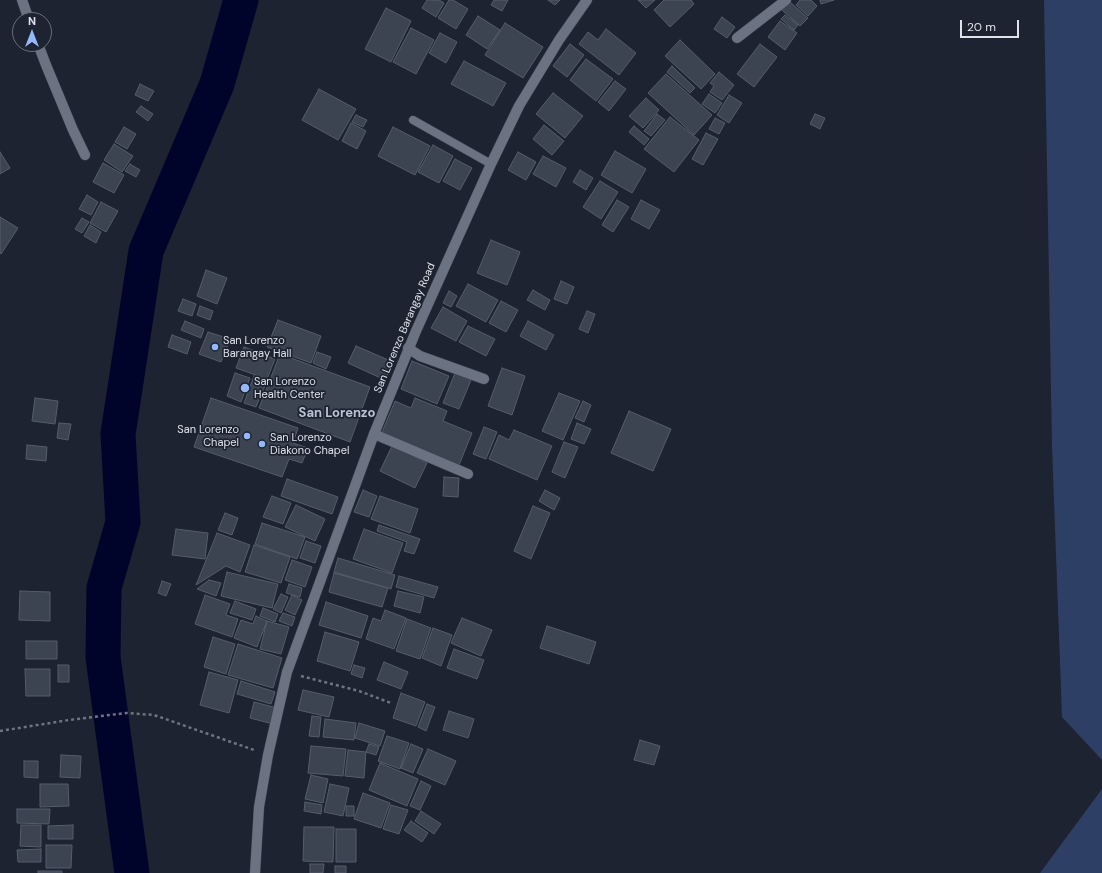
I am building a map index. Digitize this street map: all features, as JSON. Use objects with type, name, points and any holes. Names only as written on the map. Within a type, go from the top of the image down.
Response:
[{"type":"street","points":[[22,0],[26,12]]},
{"type":"street","name":"San Lorenzo Barangay Road","points":[[255,873],[259,807],[268,755],[287,672],[374,434],[408,348],[491,164],[519,106],[559,40],[587,0]]},
{"type":"street","points":[[737,38],[786,0]]},
{"type":"street","points":[[41,52],[73,130],[85,155]]},
{"type":"street","points":[[408,348],[420,356],[484,379]]},
{"type":"street","points":[[374,434],[468,474]]},
{"type":"lane","points":[[413,120],[491,164]]},
{"type":"path","points":[[287,672],[358,691],[391,703]]},
{"type":"path","points":[[0,731],[69,720],[126,714],[154,715],[268,755]]},
{"type":"shaded area","points":[[1044,0],[1102,0],[1102,760],[1062,717],[1052,447]]},
{"type":"shaded area","points":[[1102,789],[1102,873],[1040,873]]},
{"type":"building","points":[[427,0],[439,0],[444,3],[436,17],[422,8]]},
{"type":"building","points":[[449,0],[453,0],[468,9],[456,29],[438,18]]},
{"type":"building","points":[[494,0],[508,0],[502,11],[491,5]]},
{"type":"building","points":[[548,0],[560,0],[555,5]]},
{"type":"building","points":[[638,0],[655,0],[646,8]]},
{"type":"building","points":[[664,0],[691,0],[694,4],[670,27],[654,10]]},
{"type":"building","points":[[800,0],[811,0],[817,6],[808,16],[796,5]]},
{"type":"building","points":[[820,0],[834,0],[821,4]]},
{"type":"building","points":[[790,2],[808,18],[800,26],[782,10]]},
{"type":"building","points":[[386,8],[411,21],[391,62],[365,49]]},
{"type":"building","points":[[785,15],[798,25],[794,30],[781,19]]},
{"type":"building","points":[[478,16],[500,30],[487,49],[466,35]]},
{"type":"building","points":[[722,17],[735,27],[727,38],[714,29]]},
{"type":"building","points":[[780,21],[797,33],[785,50],[768,37]]},
{"type":"building","points":[[505,23],[543,47],[523,78],[485,55]]},
{"type":"building","points":[[411,28],[434,40],[416,74],[393,62]]},
{"type":"building","points":[[606,29],[636,53],[619,75],[579,44],[588,32],[598,40]]},
{"type":"building","points":[[440,33],[457,42],[446,63],[429,53]]},
{"type":"building","points":[[680,40],[715,74],[701,89],[665,56]]},
{"type":"building","points":[[570,44],[584,55],[567,77],[553,66]]},
{"type":"building","points":[[760,44],[777,57],[754,87],[737,74]]},
{"type":"building","points":[[586,59],[613,79],[596,101],[570,80]]},
{"type":"building","points":[[464,61],[506,83],[493,106],[451,84]]},
{"type":"building","points":[[672,66],[695,88],[690,93],[667,72]]},
{"type":"building","points":[[719,72],[734,85],[722,100],[710,92],[714,86],[710,83]]},
{"type":"building","points":[[666,74],[712,115],[694,135],[648,93]]},
{"type":"building","points":[[615,81],[626,89],[609,111],[598,102]]},
{"type":"building","points":[[140,84],[154,91],[148,101],[135,95]]},
{"type":"building","points":[[319,89],[356,109],[338,140],[302,120]]},
{"type":"building","points":[[553,93],[583,116],[565,138],[536,114]]},
{"type":"building","points":[[709,94],[722,103],[715,113],[702,104]]},
{"type":"building","points":[[729,95],[742,103],[729,123],[717,115]]},
{"type":"building","points":[[646,98],[659,110],[643,128],[629,116]]},
{"type":"building","points":[[141,106],[153,114],[148,121],[136,112]]},
{"type":"building","points":[[657,114],[665,120],[651,136],[644,131]]},
{"type":"building","points":[[815,114],[825,118],[820,129],[810,124]]},
{"type":"building","points":[[356,115],[367,120],[363,127],[352,122]]},
{"type":"building","points":[[670,117],[699,140],[674,172],[644,149]]},
{"type":"building","points":[[715,118],[725,123],[719,134],[709,129]]},
{"type":"building","points":[[351,123],[366,131],[357,149],[342,141]]},
{"type":"building","points":[[544,125],[564,141],[552,155],[533,139]]},
{"type":"building","points":[[634,126],[649,139],[644,145],[629,132]]},
{"type":"building","points":[[124,127],[136,134],[127,149],[115,142]]},
{"type":"building","points":[[393,127],[430,146],[415,175],[378,156]]},
{"type":"building","points":[[706,133],[718,139],[703,165],[692,159]]},
{"type":"building","points":[[114,144],[133,156],[122,172],[104,160]]},
{"type":"building","points":[[433,145],[453,156],[439,183],[418,172]]},
{"type":"building","points":[[615,151],[646,169],[632,193],[601,175]]},
{"type":"building","points":[[0,152],[10,168],[0,174]]},
{"type":"building","points":[[518,152],[536,162],[526,180],[508,170]]},
{"type":"building","points":[[543,156],[566,168],[556,187],[533,174]]},
{"type":"building","points":[[455,159],[472,168],[460,190],[443,181]]},
{"type":"building","points":[[103,163],[124,175],[114,193],[93,182]]},
{"type":"building","points":[[130,164],[140,170],[136,177],[125,171]]},
{"type":"building","points":[[580,170],[593,178],[586,190],[573,182]]},
{"type":"building","points":[[600,181],[618,192],[601,219],[583,207]]},
{"type":"building","points":[[87,195],[98,202],[91,215],[79,209]]},
{"type":"building","points":[[617,200],[629,207],[613,232],[602,225]]},
{"type":"building","points":[[641,200],[660,210],[649,229],[631,219]]},
{"type":"building","points":[[101,202],[118,211],[106,232],[90,223]]},
{"type":"building","points":[[0,217],[18,228],[1,254],[0,253]]},
{"type":"building","points":[[82,218],[89,222],[82,233],[75,229]]},
{"type":"building","points":[[90,225],[101,232],[96,243],[84,236]]},
{"type":"building","points":[[491,240],[520,252],[507,285],[477,273]]},
{"type":"building","points":[[206,270],[227,278],[217,304],[197,296]]},
{"type":"building","points":[[561,281],[574,287],[567,304],[554,299]]},
{"type":"building","points":[[468,284],[498,300],[486,322],[456,306]]},
{"type":"building","points":[[533,290],[550,300],[545,310],[527,300]]},
{"type":"building","points":[[449,291],[457,296],[451,307],[443,303]]},
{"type":"building","points":[[183,299],[196,304],[192,316],[178,311]]},
{"type":"building","points":[[501,301],[518,310],[506,332],[489,323]]},
{"type":"building","points":[[200,306],[213,311],[210,320],[197,315]]},
{"type":"building","points":[[443,307],[467,321],[456,341],[431,328]]},
{"type":"building","points":[[587,311],[595,314],[588,333],[579,329]]},
{"type":"building","points":[[278,320],[321,336],[311,363],[267,347]]},
{"type":"building","points":[[185,321],[204,329],[201,338],[181,330]]},
{"type":"building","points":[[528,321],[554,335],[546,350],[520,336]]},
{"type":"building","points":[[468,326],[495,339],[486,356],[459,342]]},
{"type":"building","name":"San Lorenzo Barangay Hall","points":[[208,332],[230,339],[221,362],[199,354]]},
{"type":"building","points":[[172,335],[191,342],[187,354],[168,347]]},
{"type":"building","points":[[356,346],[393,362],[385,380],[348,363]]},
{"type":"building","points":[[244,347],[275,359],[267,379],[236,368]]},
{"type":"building","points":[[317,352],[331,357],[326,369],[313,363]]},
{"type":"building","points":[[280,354],[370,387],[350,442],[259,408]]},
{"type":"building","points":[[412,361],[449,376],[437,404],[401,389]]},
{"type":"building","points":[[502,368],[525,376],[512,415],[488,406]]},
{"type":"building","points":[[235,373],[250,378],[241,402],[227,396]]},
{"type":"building","points":[[455,373],[471,380],[459,409],[443,403]]},
{"type":"building","points":[[254,376],[267,381],[256,407],[244,403]]},
{"type":"building","points":[[559,393],[580,401],[563,440],[542,431]]},
{"type":"building","points":[[35,398],[58,401],[55,424],[32,421]]},
{"type":"building","name":"San Lorenzo Chapel","points":[[211,398],[298,428],[293,443],[308,448],[302,463],[289,459],[282,477],[194,447]]},
{"type":"building","points":[[415,398],[447,411],[443,421],[472,433],[459,465],[382,432],[395,401],[411,408]]},
{"type":"building","points":[[583,401],[591,405],[584,422],[575,418]]},
{"type":"building","points":[[629,411],[671,429],[653,471],[611,453]]},
{"type":"building","points":[[59,423],[71,424],[68,440],[57,438]]},
{"type":"building","points":[[577,423],[591,429],[584,444],[571,439]]},
{"type":"building","points":[[484,427],[497,432],[486,459],[473,454]]},
{"type":"building","points":[[514,430],[552,446],[537,480],[489,459],[499,435],[509,440]]},
{"type":"building","points":[[564,442],[578,447],[565,478],[552,472]]},
{"type":"building","points":[[27,445],[47,447],[46,461],[26,459]]},
{"type":"building","points":[[392,446],[427,463],[415,488],[380,471]]},
{"type":"building","points":[[444,477],[459,478],[458,497],[443,496]]},
{"type":"building","points":[[287,479],[338,497],[332,514],[281,496]]},
{"type":"building","points":[[363,490],[377,496],[369,517],[354,512]]},
{"type":"building","points":[[545,490],[560,498],[554,510],[539,501]]},
{"type":"building","points":[[272,496],[291,503],[283,524],[263,517]]},
{"type":"building","points":[[380,496],[418,509],[410,533],[371,519]]},
{"type":"building","points":[[296,505],[325,519],[315,541],[285,527]]},
{"type":"building","points":[[533,506],[550,513],[531,559],[514,551]]},
{"type":"building","points":[[225,513],[238,518],[232,535],[218,530]]},
{"type":"building","points":[[262,523],[305,537],[297,559],[255,544]]},
{"type":"building","points":[[379,525],[420,539],[414,554],[404,551],[407,542],[377,531]]},
{"type":"building","points":[[176,529],[208,533],[205,559],[172,555]]},
{"type":"building","points":[[364,529],[403,543],[392,573],[353,559]]},
{"type":"building","points":[[217,533],[250,545],[240,572],[226,566],[196,585]]},
{"type":"building","points":[[306,541],[321,546],[315,563],[300,558]]},
{"type":"building","points":[[254,545],[290,557],[281,583],[245,572]]},
{"type":"building","points":[[338,558],[395,575],[391,589],[334,572]]},
{"type":"building","points":[[292,560],[312,567],[305,587],[285,580]]},
{"type":"building","points":[[227,572],[278,584],[272,608],[221,596]]},
{"type":"building","points":[[334,573],[388,588],[382,607],[329,592]]},
{"type":"building","points":[[399,576],[438,587],[434,598],[396,587]]},
{"type":"building","points":[[209,580],[221,583],[216,596],[197,589]]},
{"type":"building","points":[[162,581],[171,584],[166,596],[158,593]]},
{"type":"building","points":[[289,584],[302,588],[300,597],[286,593]]},
{"type":"building","points":[[20,591],[50,592],[50,621],[19,620]]},
{"type":"building","points":[[398,591],[424,597],[420,613],[394,606]]},
{"type":"building","points":[[281,594],[288,597],[281,613],[273,609]]},
{"type":"building","points":[[205,595],[230,604],[226,615],[238,619],[232,637],[195,624]]},
{"type":"building","points":[[292,595],[302,600],[295,615],[285,610]]},
{"type":"building","points":[[235,601],[256,609],[252,620],[230,613]]},
{"type":"building","points":[[326,602],[368,616],[361,638],[319,625]]},
{"type":"building","points":[[263,608],[278,614],[275,622],[260,616]]},
{"type":"building","points":[[385,610],[406,618],[394,649],[366,639],[373,618],[381,621]]},
{"type":"building","points":[[283,613],[295,617],[292,626],[279,621]]},
{"type":"building","points":[[256,616],[267,621],[257,647],[234,638],[241,620],[253,624]]},
{"type":"building","points":[[462,618],[492,630],[481,656],[451,643]]},
{"type":"building","points":[[407,619],[431,628],[420,659],[396,651]]},
{"type":"building","points":[[267,621],[289,627],[281,654],[260,649]]},
{"type":"building","points":[[547,626],[596,642],[589,664],[540,648]]},
{"type":"building","points":[[433,628],[452,635],[441,666],[422,658]]},
{"type":"building","points":[[325,632],[359,642],[350,671],[317,661]]},
{"type":"building","points":[[213,637],[235,644],[226,674],[204,667]]},
{"type":"building","points":[[26,641],[57,641],[57,659],[26,659]]},
{"type":"building","points":[[238,644],[282,658],[273,688],[228,675]]},
{"type":"building","points":[[454,649],[484,660],[477,679],[447,668]]},
{"type":"building","points":[[384,662],[408,672],[401,689],[377,680]]},
{"type":"building","points":[[58,665],[69,665],[69,682],[58,682]]},
{"type":"building","points":[[354,665],[365,668],[362,678],[351,674]]},
{"type":"building","points":[[25,669],[50,669],[50,696],[26,696]]},
{"type":"building","points":[[209,672],[238,680],[229,713],[200,705]]},
{"type":"building","points":[[241,681],[275,692],[271,704],[237,694]]},
{"type":"building","points":[[303,690],[334,697],[329,717],[298,710]]},
{"type":"building","points":[[401,693],[425,702],[416,726],[393,718]]},
{"type":"building","points":[[254,702],[277,708],[273,724],[250,718]]},
{"type":"building","points":[[427,704],[435,707],[426,731],[418,727]]},
{"type":"building","points":[[449,711],[474,719],[468,738],[443,730]]},
{"type":"building","points":[[312,716],[321,717],[319,737],[309,736]]},
{"type":"building","points":[[325,719],[356,723],[354,740],[323,737]]},
{"type":"building","points":[[359,723],[385,731],[380,746],[355,738]]},
{"type":"building","points":[[387,736],[409,743],[400,769],[378,761]]},
{"type":"building","points":[[640,740],[660,746],[654,765],[634,760]]},
{"type":"building","points":[[369,744],[379,747],[376,755],[366,752]]},
{"type":"building","points":[[411,744],[423,749],[413,773],[401,768]]},
{"type":"building","points":[[311,746],[346,749],[343,776],[308,773]]},
{"type":"building","points":[[428,749],[456,761],[445,785],[417,773]]},
{"type":"building","points":[[348,750],[366,752],[364,778],[345,776]]},
{"type":"building","points":[[61,755],[81,756],[80,778],[60,777]]},
{"type":"building","points":[[24,761],[38,761],[38,778],[24,777]]},
{"type":"building","points":[[380,763],[418,779],[407,806],[369,790]]},
{"type":"building","points":[[311,775],[328,779],[323,803],[305,799]]},
{"type":"building","points":[[421,781],[431,786],[420,810],[410,806]]},
{"type":"building","points":[[40,784],[68,784],[69,806],[40,807]]},
{"type":"building","points":[[330,784],[349,788],[343,816],[324,812]]},
{"type":"building","points":[[363,793],[390,803],[381,828],[354,819]]},
{"type":"building","points":[[305,802],[322,805],[321,814],[304,811]]},
{"type":"building","points":[[391,805],[408,810],[399,834],[383,829]]},
{"type":"building","points":[[346,806],[354,806],[354,816],[346,816]]},
{"type":"building","points":[[17,809],[50,809],[49,824],[17,823]]},
{"type":"building","points":[[421,811],[441,824],[434,834],[415,821]]},
{"type":"building","points":[[411,821],[428,833],[422,842],[404,830]]},
{"type":"building","points":[[21,825],[41,825],[41,847],[20,846]]},
{"type":"building","points":[[73,825],[73,839],[48,839],[48,826]]},
{"type":"building","points":[[304,827],[334,827],[333,862],[303,861]]},
{"type":"building","points":[[336,829],[356,829],[356,862],[336,862]]},
{"type":"building","points":[[46,845],[72,845],[71,868],[46,868]]},
{"type":"building","points":[[41,849],[41,862],[18,862],[17,850]]},
{"type":"building","points":[[310,864],[324,864],[323,873],[310,873]]},
{"type":"building","points":[[335,866],[346,866],[346,873],[335,873]]},
{"type":"building","points":[[38,871],[62,871],[62,873],[38,873]]},
{"type":"waterway","points":[[132,873],[103,657],[104,588],[123,522],[118,434],[146,251],[217,84],[241,0]]},
{"type":"place","name":"San Lorenzo Barangay Hall","points":[[215,347]]},
{"type":"place","name":"San Lorenzo Health Center","points":[[245,388]]},
{"type":"place","name":"San Lorenzo Chapel","points":[[247,436]]},
{"type":"place","name":"San Lorenzo Diakono Chapel","points":[[262,444]]},
{"type":"district","name":"San Lorenzo","points":[[337,414]]}]
